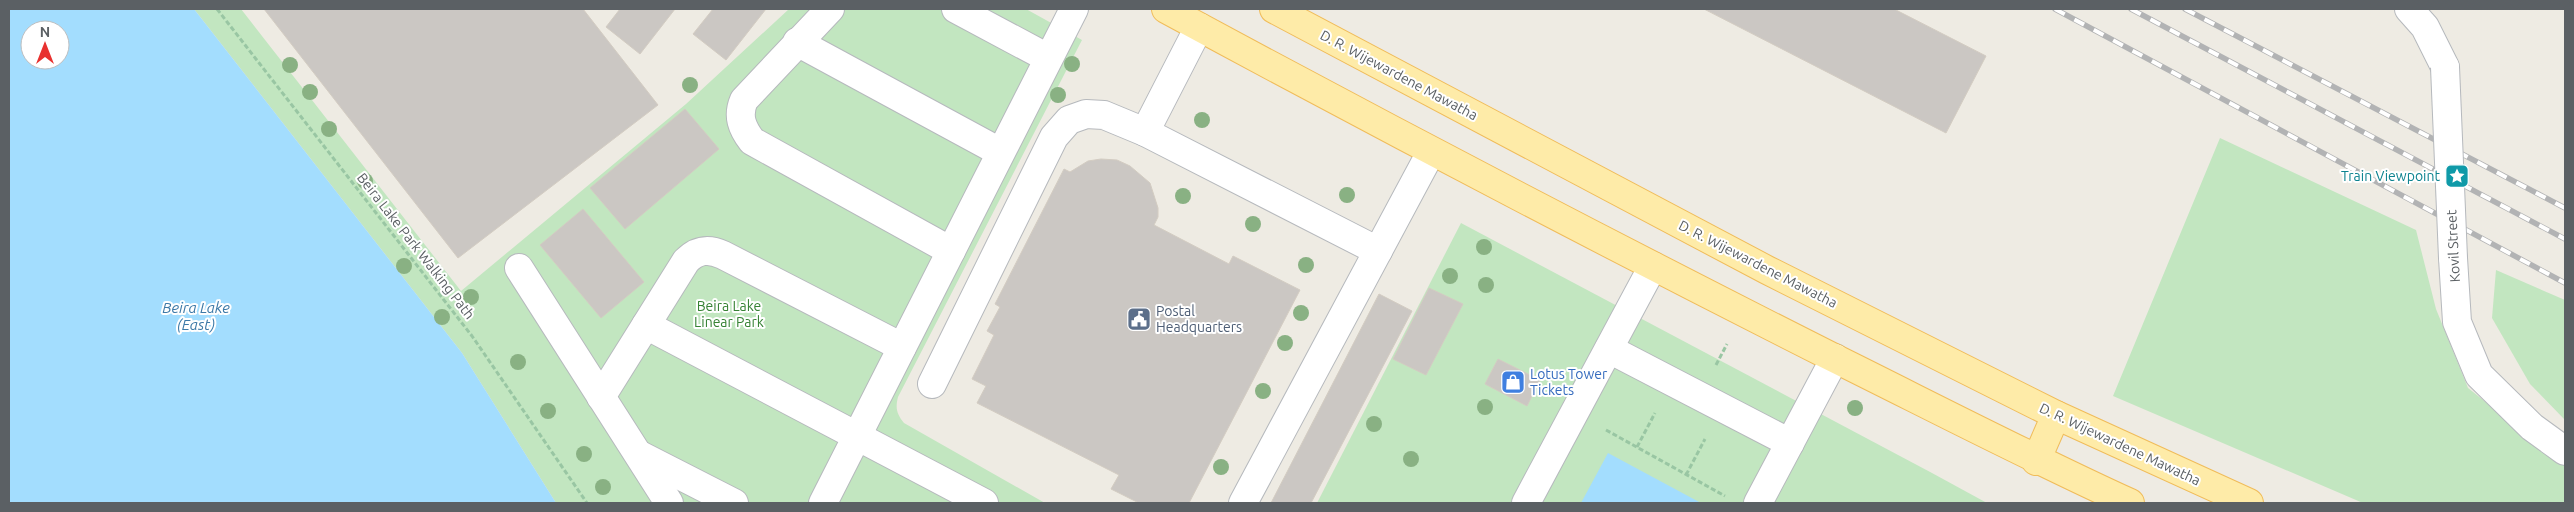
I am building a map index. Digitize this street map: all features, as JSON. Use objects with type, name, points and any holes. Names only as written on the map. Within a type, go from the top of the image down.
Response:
[{"type":"main road","points":[[1166,9],[1431,152],[1653,266],[2036,461],[2130,503]]},
{"type":"main road","name":"D. R. Wijewardene Mawatha","points":[[1274,9],[1767,270],[2056,415],[2249,503]]},
{"type":"main road","points":[[2036,461],[2056,415]]},
{"type":"lane","points":[[830,9],[744,100],[740,118],[743,129],[752,141],[951,251]]},
{"type":"lane","points":[[956,9],[1048,58]]},
{"type":"lane","points":[[823,503],[1074,9]]},
{"type":"lane","name":"Kovil Street","points":[[2409,9],[2425,27],[2445,67],[2453,258],[2458,322],[2479,375],[2532,427],[2565,451]]},
{"type":"lane","points":[[1145,132],[1199,26]]},
{"type":"lane","points":[[798,42],[1000,152]]},
{"type":"lane","points":[[932,384],[1060,128],[1069,120],[1086,114],[1104,115],[1145,132],[1378,251]]},
{"type":"lane","points":[[1242,503],[1431,152]]},
{"type":"lane","points":[[601,397],[686,261],[694,254],[705,250],[714,251],[902,347]]},
{"type":"lane","points":[[1526,503],[1653,266]]},
{"type":"lane","points":[[519,268],[670,503]]},
{"type":"lane","points":[[646,325],[984,503]]},
{"type":"lane","points":[[1609,349],[1790,443]]},
{"type":"lane","points":[[1758,503],[1835,358]]},
{"type":"lane","points":[[640,455],[734,503]]},
{"type":"path","name":"Beira Lake Park Walking Path","points":[[217,9],[472,336],[588,503]]},
{"type":"path","points":[[1686,475],[1710,402],[1745,313]]},
{"type":"path","points":[[1574,413],[1729,498]]},
{"type":"green space","name":"Beira Lake Linear Park","points":[[194,9],[241,9],[461,291],[686,104],[789,9],[1026,9],[1082,40],[898,397],[897,405],[898,414],[904,423],[1045,503],[556,503],[462,353]]},
{"type":"green space","points":[[2220,138],[2416,230],[2436,309],[2468,388],[2565,465],[2565,503],[2363,503],[2113,396]]},
{"type":"green space","points":[[1461,223],[1932,473],[1987,503],[1317,503]]},
{"type":"green space","points":[[2496,270],[2565,300],[2565,420],[2530,384],[2492,318]]},
{"type":"water","name":"Beira Lake (East)","points":[[9,9],[194,9],[462,353],[556,503],[9,503]]},
{"type":"water","points":[[1608,453],[1701,503],[1581,503]]},
{"type":"building","points":[[264,9],[583,9],[658,105],[458,258]]},
{"type":"building","points":[[620,9],[675,9],[640,54],[606,27]]},
{"type":"building","points":[[713,9],[766,9],[726,60],[693,34]]},
{"type":"building","points":[[1704,9],[1894,9],[1986,56],[1946,133]]},
{"type":"building","points":[[685,109],[719,149],[625,229],[590,188]]},
{"type":"building","name":"Postal Headquarters","points":[[1101,159],[1117,160],[1130,166],[1150,183],[1158,208],[1158,217],[1154,225],[1229,264],[1233,256],[1300,290],[1189,503],[1139,503],[1111,489],[1119,475],[977,403],[986,386],[972,379],[994,335],[987,331],[1000,307],[995,304],[1064,169],[1070,172],[1088,161]]},
{"type":"building","points":[[583,209],[644,282],[601,318],[540,245]]},
{"type":"building","points":[[1429,288],[1463,304],[1426,375],[1393,359]]},
{"type":"building","points":[[1379,294],[1412,311],[1311,503],[1271,503]]},
{"type":"building","name":"Lotus Tower Tickets","points":[[1498,359],[1540,380],[1527,406],[1485,384]]},
{"type":"railway","points":[[2055,9],[2565,283]]},
{"type":"railway","points":[[2131,9],[2565,239]]},
{"type":"railway","points":[[2185,9],[2565,208]]},
{"type":"place","name":"Train Viewpoint","points":[[2457,176]]},
{"type":"place","name":"Postal Headquarters","points":[[1139,319]]},
{"type":"place","name":"Lotus Tower Tickets","points":[[1513,382]]}]
